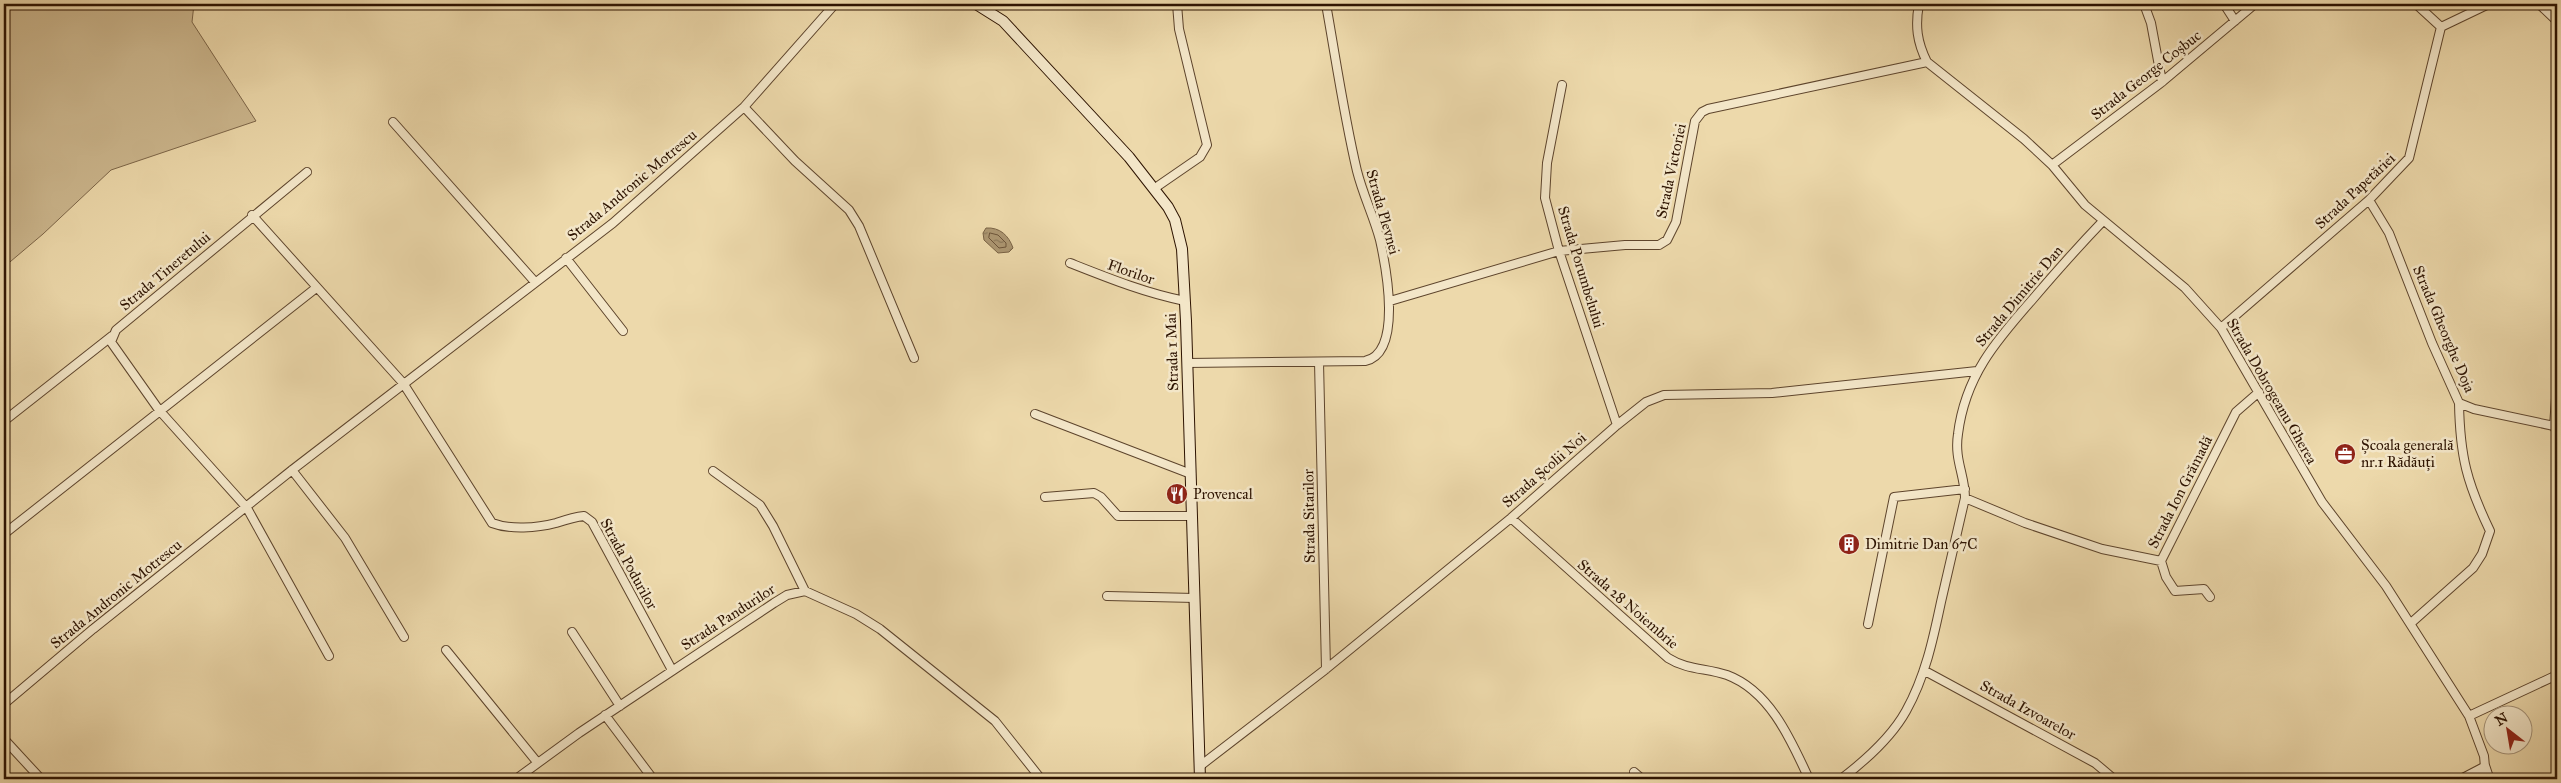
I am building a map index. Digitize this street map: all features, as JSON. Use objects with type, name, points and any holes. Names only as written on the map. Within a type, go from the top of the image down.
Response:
[{"type":"main road","name":"Strada 1 Mai","points":[[976,4],[1003,21],[1154,188],[1175,220],[1182,249],[1185,301],[1200,779]]},
{"type":"street","name":"Strada Andronic Motrescu","points":[[4,704],[93,628],[247,508],[292,470],[613,223],[744,107],[835,4]]},
{"type":"street","points":[[1154,188],[1200,157],[1207,145],[1179,29],[1177,4]]},
{"type":"street","name":"Strada Plevnei","points":[[1187,363],[1365,361],[1378,355],[1388,332],[1390,301],[1380,240],[1358,172],[1326,4]]},
{"type":"street","points":[[1919,4],[1918,37],[1927,62]]},
{"type":"street","points":[[2144,4],[2151,23],[2162,82]]},
{"type":"street","points":[[2224,4],[2235,22]]},
{"type":"street","name":"Strada George Coșbuc","points":[[2052,165],[2162,82],[2255,4]]},
{"type":"street","points":[[2416,4],[2442,26],[2490,4]]},
{"type":"street","points":[[2539,4],[2557,22]]},
{"type":"street","name":"Strada Papetăriei","points":[[2222,328],[2369,200],[2402,168],[2411,153],[2442,26]]},
{"type":"street","name":"Strada Victoriei","points":[[1390,301],[1559,251],[1625,245],[1659,245],[1667,240],[1676,222],[1695,121],[1702,112],[1708,109],[1927,62]]},
{"type":"street","name":"Strada Dobrogeanu Gherea","points":[[1927,62],[2024,139],[2052,165],[2084,205],[2185,288],[2222,328],[2322,502],[2381,579],[2469,716],[2484,756],[2489,779]]},
{"type":"street","name":"Strada Porumbelului","points":[[1562,84],[1548,163],[1545,198],[1559,251],[1617,425]]},
{"type":"street","points":[[744,107],[795,161],[849,210],[859,226],[914,358]]},
{"type":"street","points":[[393,122],[535,282]]},
{"type":"street","name":"Strada Tineretului","points":[[4,421],[112,336],[116,330],[307,172]]},
{"type":"street","name":"Strada Gheorghe Doja","points":[[2369,200],[2389,233],[2432,343],[2460,403],[2474,409],[2555,429]]},
{"type":"street","points":[[252,216],[404,383]]},
{"type":"street","name":"Strada Dimitrie Dan","points":[[1841,779],[1861,764],[1894,728],[1906,711],[1924,671],[1935,633],[1965,498],[1965,489],[1957,463],[1958,434],[1967,392],[1994,343],[2103,221]]},
{"type":"street","points":[[566,258],[623,331]]},
{"type":"street","name":"Florilor","points":[[1070,263],[1110,280],[1158,296],[1185,301]]},
{"type":"street","points":[[4,534],[316,288]]},
{"type":"street","points":[[112,336],[113,347],[160,410],[247,508],[329,656]]},
{"type":"street","name":"Strada Sitarilor","points":[[1319,362],[1326,669]]},
{"type":"street","name":"Strada Școlii Noi","points":[[1200,766],[1326,669],[1511,518],[1646,402],[1664,395],[1772,393],[1977,371]]},
{"type":"street","name":"Strada Podurilor","points":[[404,383],[492,523],[499,526],[519,527],[554,523],[584,516],[592,522],[672,670]]},
{"type":"street","points":[[2555,429],[2557,384]]},
{"type":"street","name":"Strada Ion Grămadă","points":[[1965,498],[2025,523],[2102,549],[2160,561],[2236,412],[2259,392]]},
{"type":"street","points":[[2411,623],[2473,568],[2482,554],[2490,531],[2478,506],[2462,459],[2460,403]]},
{"type":"street","points":[[1035,414],[1191,474]]},
{"type":"street","points":[[292,470],[345,538],[404,637]]},
{"type":"street","points":[[713,471],[760,505],[773,526],[805,590],[856,614],[880,629],[966,697],[995,721],[1042,779]]},
{"type":"street","points":[[1868,624],[1894,497],[1965,489]]},
{"type":"street","points":[[1045,498],[1094,493],[1101,497],[1118,516],[1192,516]]},
{"type":"street","name":"Strada 28 Noiembrie","points":[[1511,518],[1668,658],[1681,666],[1695,667],[1727,676],[1748,687],[1760,697],[1781,724],[1809,779]]},
{"type":"street","points":[[2160,561],[2166,578],[2175,591],[2204,589],[2210,597]]},
{"type":"street","name":"Strada Pandurilor","points":[[516,779],[536,762],[672,670],[787,595],[805,590]]},
{"type":"street","points":[[1107,596],[1195,598]]},
{"type":"street","points":[[572,632],[620,706]]},
{"type":"street","points":[[446,650],[536,762]]},
{"type":"street","name":"Strada Izvoarelor","points":[[1924,671],[2087,759],[2114,779]]},
{"type":"street","points":[[2469,716],[2557,676]]},
{"type":"street","points":[[605,715],[653,779]]},
{"type":"street","points":[[4,739],[41,779]]},
{"type":"street","points":[[2463,779],[2485,767]]},
{"type":"street","points":[[1634,772],[1642,779]]},
{"type":"shaded area","points":[[4,4],[194,4],[192,22],[256,121],[111,170],[43,234],[4,267]]},
{"type":"water","points":[[986,228],[996,229],[1003,233],[1013,248],[1009,252],[998,253],[984,240],[983,233]]},
{"type":"place","name":"Școala generală nr.1 Rădăuți","points":[[2345,454]]},
{"type":"place","name":"Provencal","points":[[1177,494]]},
{"type":"place","name":"Dimitrie Dan 67C","points":[[1849,544]]}]
